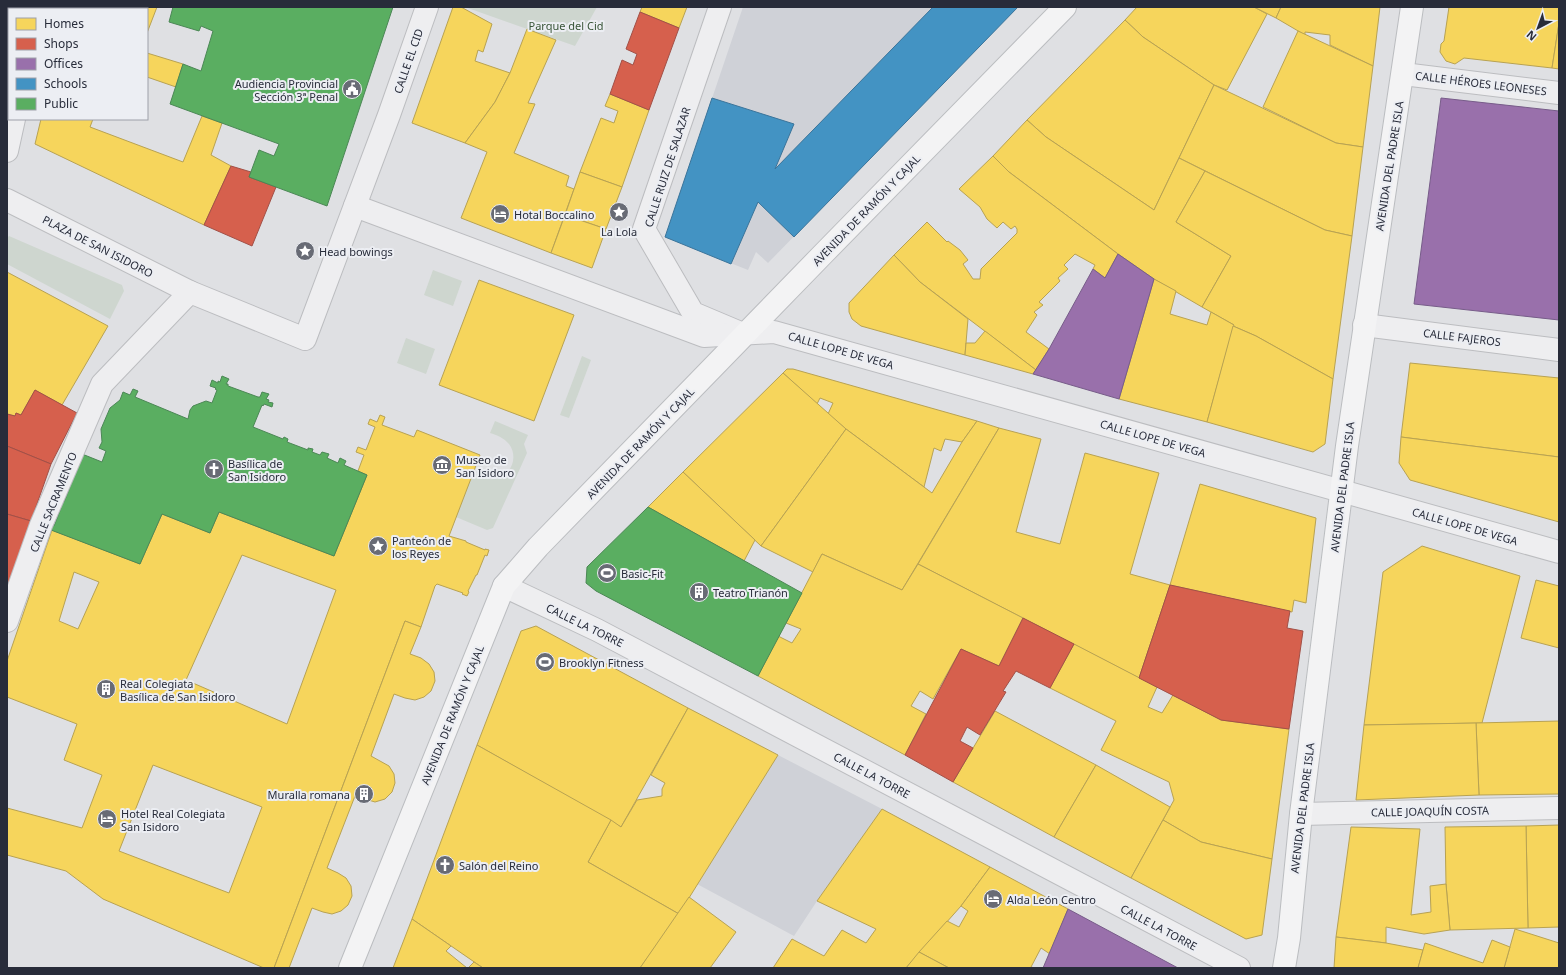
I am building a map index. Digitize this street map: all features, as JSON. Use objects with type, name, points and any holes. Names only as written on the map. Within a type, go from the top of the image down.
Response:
[{"type":"main road","name":"AVENIDA DE RAMÓN Y CAJAL","points":[[350,968],[504,586],[538,547],[744,333],[1065,7]]},
{"type":"main road","name":"AVENIDA DEL PADRE ISLA","points":[[1284,968],[1289,938],[1301,814],[1341,491],[1364,325],[1412,7]]},
{"type":"street","name":"CALLE EL CID","points":[[355,206],[427,7]]},
{"type":"street","name":"CALLE RUIZ DE SALAZAR","points":[[720,7],[644,228],[693,313],[744,333]]},
{"type":"street","name":"CALLE HÉROES LEONESES","points":[[1403,74],[1559,93]]},
{"type":"street","points":[[8,146],[14,120]]},
{"type":"street","name":"PLAZA DE SAN ISIDORO","points":[[7,200],[190,292],[305,339],[355,206]]},
{"type":"street","name":"CALLE LOPE DE VEGA","points":[[355,206],[704,336],[774,332],[1559,552]]},
{"type":"street","name":"CALLE SACRAMENTO","points":[[7,621],[41,525],[102,384],[190,292]]},
{"type":"street","name":"CALLE FAJEROS","points":[[1364,325],[1559,350]]},
{"type":"street","name":"CALLE LA TORRE","points":[[504,586],[598,630],[1239,968]]},
{"type":"street","name":"CALLE JOAQUÍN COSTA","points":[[1301,814],[1559,808]]},
{"type":"shaded area","points":[[743,7],[1018,7],[768,263],[756,252],[748,270],[665,237]]},
{"type":"shaded area","points":[[778,755],[882,809],[794,936],[697,884]]},
{"type":"green space","name":"Parque del Cid","points":[[465,7],[597,7],[575,46]]},
{"type":"green space","points":[[9,236],[122,285],[124,291],[110,319],[7,264],[7,238]]},
{"type":"green space","points":[[433,270],[462,281],[453,306],[424,295]]},
{"type":"green space","points":[[406,338],[435,349],[426,374],[397,363]]},
{"type":"green space","points":[[582,356],[591,360],[569,418],[560,415]]},
{"type":"green space","points":[[495,421],[528,435],[524,444],[527,453],[493,528],[487,530],[456,517],[473,473],[486,478],[494,479],[505,475],[512,466],[513,455],[509,444],[500,437],[490,433]]},
{"type":"building: Homes","points":[[69,7],[88,7],[88,8]]},
{"type":"building: Homes","points":[[157,7],[148,30],[148,8],[124,8]]},
{"type":"building: Homes","points":[[453,7],[461,7],[492,24],[483,52],[478,50],[475,61],[510,73],[495,102],[465,143],[412,123]]},
{"type":"building: Homes","points":[[642,7],[687,7],[679,28],[640,12]]},
{"type":"building: Homes","points":[[1137,7],[1254,7],[1267,14],[1227,90],[1214,85],[1143,37],[1125,20]]},
{"type":"building: Homes","points":[[1254,7],[1281,7],[1276,18]]},
{"type":"building: Homes","points":[[1281,7],[1380,7],[1373,66],[1330,45],[1330,35],[1305,32],[1305,35],[1276,18]]},
{"type":"building: Homes","points":[[1449,7],[1559,7],[1559,23],[1552,68],[1464,58],[1455,64],[1446,61],[1440,52],[1441,44],[1444,41]]},
{"type":"building: Homes","points":[[1125,20],[1143,37],[1214,85],[1154,210],[1046,137],[1027,120]]},
{"type":"building: Homes","points":[[1559,23],[1559,69],[1552,68]]},
{"type":"building: Homes","points":[[527,29],[556,40],[528,103],[535,104],[514,153],[569,176],[566,186],[574,189],[551,253],[461,218],[487,152],[465,143],[495,102],[510,73]]},
{"type":"building: Homes","points":[[1298,31],[1373,66],[1363,147],[1336,143],[1263,107]]},
{"type":"building: Homes","points":[[148,53],[183,64],[176,87],[148,77]]},
{"type":"building: Homes","points":[[1214,85],[1336,143],[1363,147],[1352,236],[1325,230],[1179,158]]},
{"type":"building: Homes","points":[[610,94],[649,110],[622,187],[580,172],[601,118],[614,123],[618,111],[605,106]]},
{"type":"building: Homes","points":[[202,116],[222,123],[211,155],[231,166],[204,225],[35,144],[41,120],[93,120],[90,127],[183,162]]},
{"type":"building: Homes","points":[[1027,120],[1046,137],[1154,210],[1179,158],[1205,171],[1176,222],[1231,256],[1202,307],[1154,279],[1118,254],[1009,172],[993,156]]},
{"type":"building: Homes","points":[[993,156],[1009,172],[1118,254],[1105,278],[1093,269],[1095,265],[1075,254],[1064,265],[1068,269],[1058,278],[1060,281],[1039,302],[1043,305],[1034,312],[1037,315],[1026,332],[1049,349],[1036,370],[920,282],[894,255],[927,222],[947,242],[948,241],[960,250],[968,260],[963,264],[973,279],[980,279],[981,269],[1017,233],[1015,226],[1011,229],[1003,222],[997,228],[987,219],[980,207],[959,189]]},
{"type":"building: Homes","points":[[1205,171],[1325,230],[1352,236],[1333,379],[1256,336],[1233,326],[1234,325],[1202,307],[1231,256],[1176,222]]},
{"type":"building: Homes","points":[[580,172],[622,187],[606,229],[565,215]]},
{"type":"building: Homes","points":[[565,215],[606,229],[592,268],[551,253]]},
{"type":"building: Homes","points":[[894,255],[920,282],[968,319],[965,355],[861,326],[852,319],[849,312],[849,303]]},
{"type":"building: Homes","points":[[7,272],[108,326],[62,405],[35,390],[21,415],[16,413],[15,416],[7,414]]},
{"type":"building: Homes","points":[[1154,279],[1176,291],[1170,314],[1207,325],[1211,312],[1234,325],[1207,422],[1119,399]]},
{"type":"building: Homes","points":[[479,280],[574,315],[534,421],[439,385]]},
{"type":"building: Homes","points":[[1233,326],[1256,336],[1333,379],[1325,444],[1313,452],[1207,422]]},
{"type":"building: Homes","points":[[985,331],[1036,370],[1033,374],[965,355],[966,343],[975,343]]},
{"type":"building: Homes","points":[[1410,363],[1559,378],[1559,457],[1401,437]]},
{"type":"building: Homes","points":[[787,369],[793,369],[977,421],[962,442],[945,439],[941,451],[934,448],[924,487],[828,414],[833,403],[820,398],[817,404],[783,373]]},
{"type":"building: Homes","points":[[783,373],[846,429],[761,546],[683,472]]},
{"type":"building: Homes","name":"Real Colegiata Basílica de San Isidoro","points":[[380,415],[385,417],[382,425],[414,437],[417,430],[480,455],[449,536],[466,541],[485,550],[489,550],[487,556],[485,555],[467,596],[462,594],[463,593],[437,584],[421,627],[405,621],[274,968],[264,968],[103,899],[66,871],[7,855],[7,808],[82,828],[102,775],[64,760],[77,724],[7,697],[7,661],[52,530],[140,564],[162,514],[210,533],[219,512],[334,556],[367,475],[358,471],[364,455],[356,452],[358,447],[366,450],[375,427],[368,424],[370,419],[377,422]],"holes":[[[242,555],[336,590],[287,724],[186,680]],[[74,572],[99,582],[78,629],[59,621]],[[153,765],[262,807],[229,893],[119,851]]]},
{"type":"building: Homes","points":[[977,421],[999,428],[902,590],[822,554],[813,572],[761,546],[846,429],[932,493],[962,442]]},
{"type":"building: Homes","points":[[999,428],[1041,439],[1016,532],[1060,544],[1085,453],[1159,473],[1130,574],[1170,585],[1139,678],[918,564]]},
{"type":"building: Homes","points":[[1401,437],[1559,457],[1559,522],[1410,480],[1399,463]]},
{"type":"building: Homes","points":[[683,472],[755,540],[744,561],[648,507]]},
{"type":"building: Homes","points":[[1200,484],[1316,518],[1306,603],[1294,600],[1292,612],[1170,585]]},
{"type":"building: Homes","points":[[1422,546],[1520,576],[1482,723],[1364,725],[1383,572]]},
{"type":"building: Homes","points":[[822,554],[902,590],[918,564],[1023,618],[999,666],[961,649],[933,699],[920,691],[911,706],[926,714],[905,755],[758,676],[778,636],[792,643],[801,629],[786,623]]},
{"type":"building: Homes","points":[[1536,580],[1559,586],[1559,648],[1521,638]]},
{"type":"building: Homes","name":"Muralla romana","points":[[405,621],[421,627],[410,654],[421,658],[429,664],[434,672],[435,681],[431,691],[424,697],[415,700],[394,694],[371,756],[389,766],[394,774],[395,783],[392,792],[385,799],[375,802],[355,796],[327,868],[346,878],[351,886],[352,896],[348,905],[341,911],[332,914],[312,908],[289,968],[274,968]]},
{"type":"building: Homes","points":[[536,626],[688,708],[621,827],[477,745],[521,631]]},
{"type":"building: Homes","points":[[1074,644],[1157,687],[1148,707],[1162,713],[1173,695],[1221,720],[1289,729],[1272,859],[1201,842],[1163,820],[1174,800],[1169,782],[1101,750],[1116,721],[1050,688]]},
{"type":"building: Homes","points":[[688,708],[778,755],[679,914],[588,862],[611,820],[621,827],[637,800],[662,796],[662,789],[665,783],[651,775]]},
{"type":"building: Homes","points":[[995,711],[1096,765],[1054,837],[953,782]]},
{"type":"building: Homes","points":[[1559,721],[1559,794],[1479,795],[1476,723]]},
{"type":"building: Homes","points":[[1476,723],[1479,795],[1356,800],[1364,725]]},
{"type":"building: Homes","points":[[477,745],[611,820],[588,862],[679,914],[640,968],[483,968],[412,919]]},
{"type":"building: Homes","points":[[1096,765],[1170,807],[1131,878],[1054,837]]},
{"type":"building: Homes","points":[[882,809],[990,867],[961,906],[906,968],[773,968],[792,939],[824,956],[842,930],[866,943],[876,929],[817,901]]},
{"type":"building: Homes","points":[[1163,820],[1201,842],[1272,859],[1262,935],[1246,939],[1131,878]]},
{"type":"building: Homes","points":[[1559,825],[1559,927],[1528,928],[1526,826]]},
{"type":"building: Homes","points":[[1526,826],[1528,928],[1450,930],[1446,884],[1445,827]]},
{"type":"building: Homes","points":[[1351,827],[1420,829],[1411,915],[1431,912],[1430,886],[1446,884],[1450,930],[1424,934],[1386,927],[1386,943],[1336,937]]},
{"type":"building: Homes","points":[[990,867],[1068,909],[1050,954],[1041,948],[1031,967],[1035,968],[949,968],[919,952],[947,921],[959,927],[968,911],[961,906]]},
{"type":"building: Homes","points":[[689,897],[736,932],[710,968],[640,968]]},
{"type":"building: Homes","points":[[412,919],[451,946],[446,951],[467,968],[393,968]]},
{"type":"building: Homes","points":[[1515,929],[1559,943],[1559,968],[1504,968]]},
{"type":"building: Homes","points":[[1336,937],[1386,943],[1423,950],[1418,968],[1334,968]]},
{"type":"building: Homes","points":[[1492,940],[1510,947],[1504,968],[1418,968],[1425,943],[1483,963]]},
{"type":"building: Homes","points":[[919,952],[949,968],[906,968]]},
{"type":"building: Homes","points":[[474,962],[483,968],[468,968]]},
{"type":"building: Shops","points":[[7,7],[32,7],[8,8],[7,121]]},
{"type":"building: Shops","points":[[640,12],[679,28],[649,110],[610,94],[622,60],[633,65],[637,54],[626,49]]},
{"type":"building: Shops","points":[[231,166],[251,172],[249,177],[276,187],[252,246],[204,225]]},
{"type":"building: Shops","points":[[35,390],[77,413],[51,464],[7,446],[7,414],[15,416],[16,413],[21,415]]},
{"type":"building: Shops","points":[[7,446],[51,464],[31,521],[7,514]]},
{"type":"building: Shops","points":[[7,514],[31,521],[9,585],[7,584]]},
{"type":"building: Shops","points":[[1170,585],[1290,611],[1287,628],[1303,631],[1289,729],[1221,720],[1139,678]]},
{"type":"building: Shops","points":[[1023,618],[1074,644],[1050,688],[1016,671],[1003,691],[1006,692],[980,735],[967,727],[960,741],[973,748],[953,782],[905,755],[961,649],[999,666]]},
{"type":"building: Offices","points":[[1441,98],[1559,111],[1559,320],[1414,304]]},
{"type":"building: Offices","points":[[1118,254],[1154,279],[1119,399],[1033,374],[1049,349],[1093,269],[1105,278]]},
{"type":"building: Offices","points":[[1068,909],[1178,968],[1043,968]]},
{"type":"building: Schools","points":[[933,7],[1018,7],[794,237],[758,202],[731,264],[665,237],[712,98],[794,124],[775,169]]},
{"type":"building: Public","points":[[173,7],[393,7],[327,206],[249,177],[259,150],[274,156],[279,144],[170,104],[183,64],[201,71],[213,31],[201,26],[199,31],[169,22]]},
{"type":"building: Public","name":"Basílica de San Isidoro","points":[[222,376],[229,379],[226,384],[228,384],[228,386],[258,397],[260,397],[262,392],[269,394],[266,399],[269,400],[268,402],[273,403],[272,407],[264,404],[263,406],[262,405],[253,427],[283,439],[284,437],[288,439],[287,442],[308,450],[308,448],[313,449],[312,452],[320,455],[322,452],[329,454],[327,458],[338,463],[340,458],[346,461],[344,465],[367,475],[334,556],[219,512],[210,533],[162,514],[140,564],[51,530],[61,508],[62,501],[64,502],[70,487],[68,486],[82,454],[102,462],[106,451],[99,448],[102,442],[101,429],[110,408],[120,400],[123,392],[130,395],[133,389],[138,391],[135,397],[188,419],[190,410],[193,406],[206,401],[212,403],[217,390],[215,389],[216,388],[210,386],[212,380],[218,383],[218,381],[220,382]]},
{"type":"building: Public","name":"Teatro Trianón","points":[[648,507],[802,593],[758,676],[596,591],[586,583],[587,567]]},
{"type":"place","name":"Audiencia Provincial Sección 3ª Penal","points":[[352,89]]},
{"type":"place","name":"La Lola","points":[[619,212]]},
{"type":"place","name":"Hotal Boccalino","points":[[500,214]]},
{"type":"place","name":"Head bowings","points":[[305,251]]},
{"type":"place","name":"Museo de San Isidoro","points":[[442,465]]},
{"type":"place","name":"Basílica de San Isidoro","points":[[214,469]]},
{"type":"place","name":"Panteón de los Reyes","points":[[378,546]]},
{"type":"place","name":"Basic-Fit","points":[[607,573]]},
{"type":"place","name":"Teatro Trianón","points":[[699,592]]},
{"type":"place","name":"Brooklyn Fitness","points":[[545,662]]},
{"type":"place","name":"Real Colegiata Basílica de San Isidoro","points":[[106,689]]},
{"type":"place","name":"Muralla romana","points":[[364,794]]},
{"type":"place","name":"Hotel Real Colegiata San Isidoro","points":[[107,819]]},
{"type":"place","name":"Salón del Reino","points":[[445,865]]},
{"type":"place","name":"Alda León Centro","points":[[993,899]]}]
